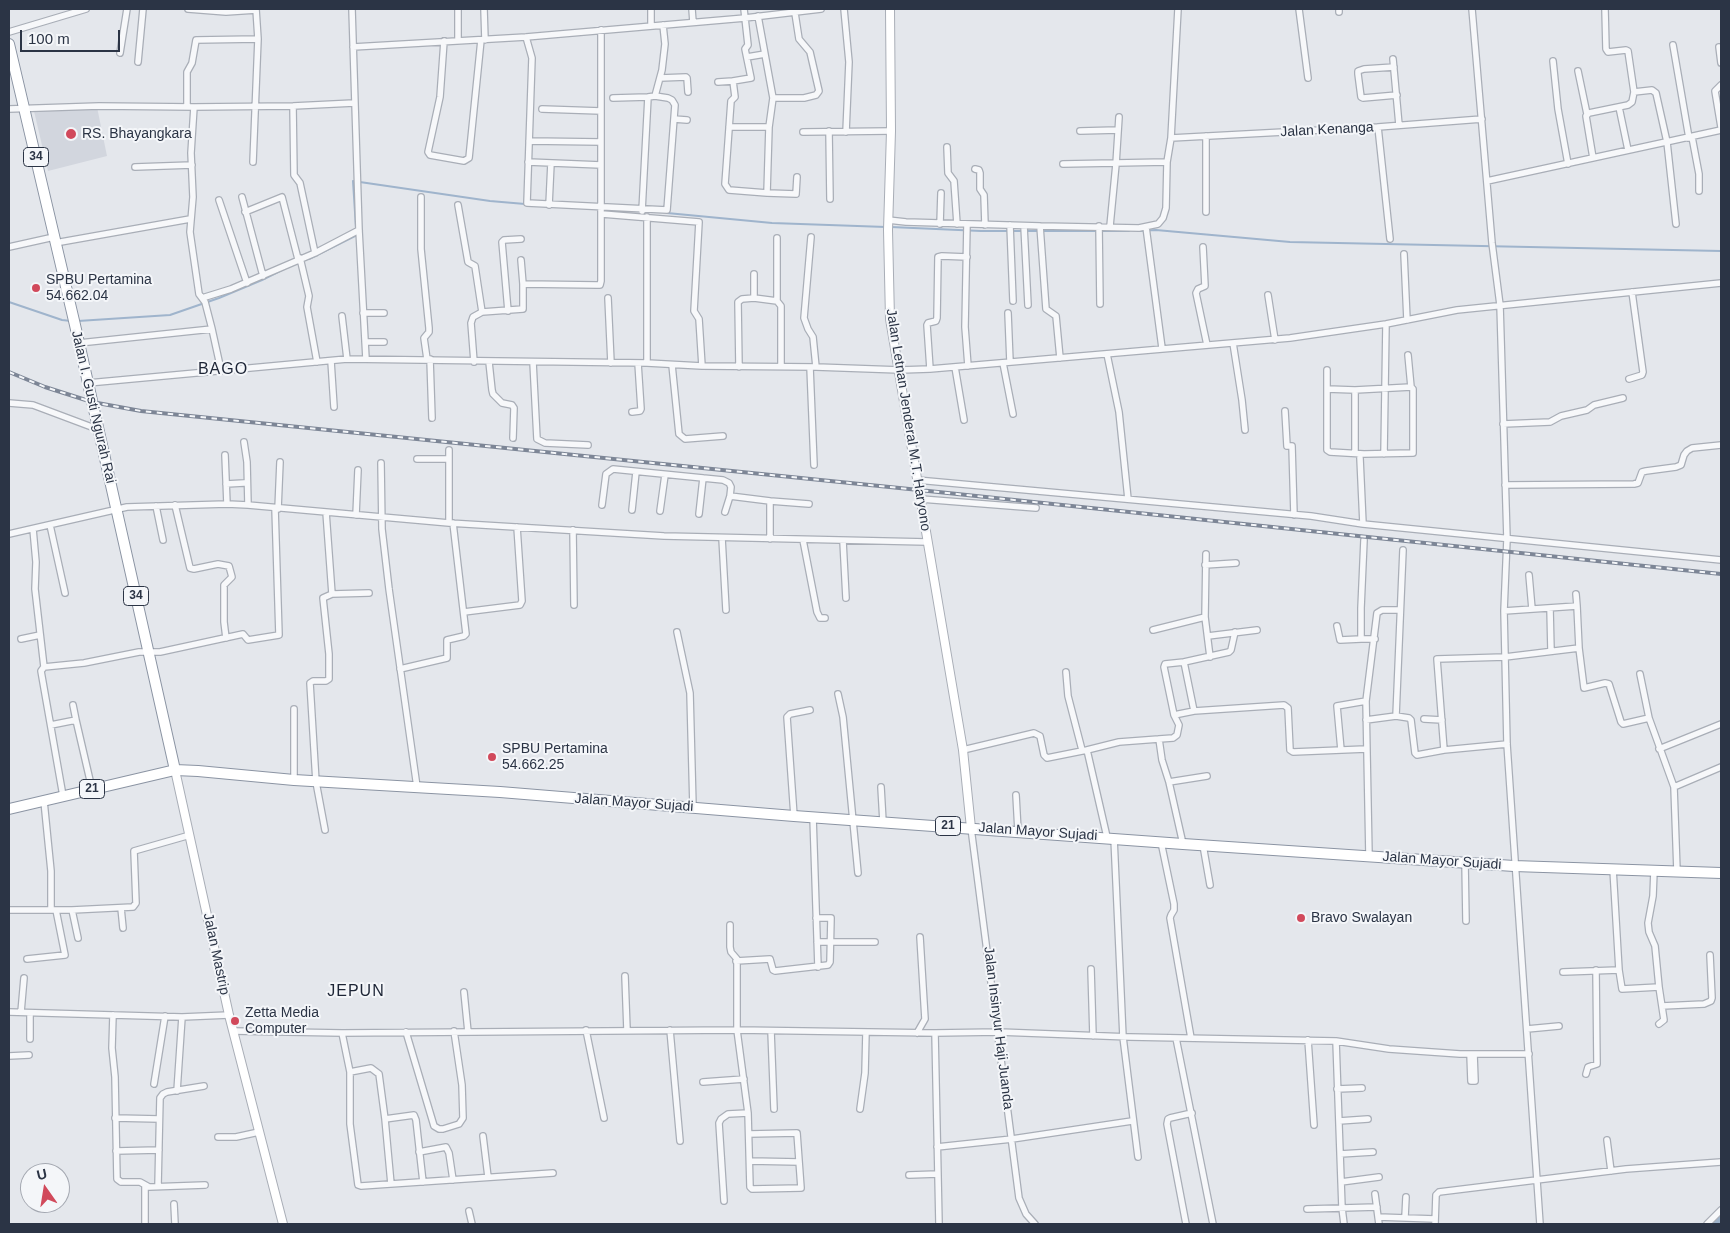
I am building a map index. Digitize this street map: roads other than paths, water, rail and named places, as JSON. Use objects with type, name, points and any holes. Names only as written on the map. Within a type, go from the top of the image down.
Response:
[{"type":"highway","name":"Jalan I. Gusti Ngurah Rai","points":[[9,44],[70,302],[96,425],[175,770]]},
{"type":"highway","name":"Jalan Mayor Sujadi","points":[[175,770],[316,782],[500,792],[794,816],[1183,844],[1514,866],[1721,873]]},
{"type":"highway","name":"21","points":[[9,809],[175,770]]},
{"type":"main road","name":"Jalan Letnan Jenderal M.T. Haryono","points":[[890,9],[891,130],[888,224],[890,319],[963,750],[971,828]]},
{"type":"main road","name":"Jalan Mastrip","points":[[175,770],[228,1015],[283,1224]]},
{"type":"street","points":[[9,32],[86,9]]},
{"type":"street","points":[[120,53],[126,9]]},
{"type":"street","points":[[138,62],[143,9]]},
{"type":"street","points":[[188,9],[235,12],[256,9],[258,39],[253,162]]},
{"type":"street","points":[[352,9],[358,187],[357,231],[366,359]]},
{"type":"street","points":[[458,9],[458,41]]},
{"type":"street","points":[[444,41],[440,97],[428,152],[430,155],[464,161],[469,158],[483,40],[484,9]]},
{"type":"street","points":[[651,9],[651,26]]},
{"type":"street","points":[[692,9],[693,22]]},
{"type":"street","points":[[718,82],[750,78],[744,9]]},
{"type":"street","points":[[353,47],[526,37],[745,18],[791,11],[821,9]]},
{"type":"street","points":[[844,9],[849,62],[846,132]]},
{"type":"street","points":[[888,224],[957,224],[967,228],[985,225],[1040,231],[1098,226],[1146,230],[1158,224],[1163,218],[1166,208],[1167,162],[1171,138],[1178,9]]},
{"type":"street","points":[[1300,9],[1308,78]]},
{"type":"street","points":[[1472,9],[1500,306],[1507,539],[1504,611],[1507,744],[1540,1224]]},
{"type":"street","points":[[1587,114],[1628,105],[1632,102],[1634,92],[1628,51],[1608,52],[1606,49],[1605,9]]},
{"type":"street","points":[[773,98],[804,98],[816,95],[819,91],[810,52],[799,39],[791,11]]},
{"type":"street","points":[[758,16],[773,98],[769,127],[767,193]]},
{"type":"street","points":[[655,96],[665,54],[663,25]]},
{"type":"street","points":[[523,284],[600,284],[602,210],[601,30]]},
{"type":"street","points":[[526,37],[532,58],[527,203],[643,213],[699,222],[694,313],[699,318],[702,366]]},
{"type":"street","points":[[187,107],[187,72],[192,63],[196,40],[258,39]]},
{"type":"street","points":[[1673,45],[1690,138],[1699,174],[1699,191]]},
{"type":"street","points":[[1719,47],[1721,64]]},
{"type":"street","points":[[747,57],[765,54]]},
{"type":"street","points":[[1393,59],[1399,125]]},
{"type":"street","points":[[1553,61],[1558,109],[1568,164]]},
{"type":"street","points":[[1394,67],[1364,69],[1358,71],[1358,74],[1363,98],[1397,95]]},
{"type":"street","points":[[1578,71],[1587,114],[1593,158]]},
{"type":"street","points":[[660,78],[686,77],[688,92]]},
{"type":"street","points":[[733,81],[735,97],[731,101],[726,188],[732,191],[796,194],[796,177]]},
{"type":"street","points":[[1487,181],[1690,138],[1721,129],[1715,91],[1721,85]]},
{"type":"street","points":[[1634,92],[1655,91],[1667,142],[1676,224]]},
{"type":"street","points":[[613,98],[655,96],[668,98],[674,102],[667,210],[643,213]]},
{"type":"street","points":[[647,363],[643,213],[648,97]]},
{"type":"street","points":[[9,109],[99,106],[292,106],[354,103]]},
{"type":"street","points":[[292,106],[294,175],[300,183],[315,253]]},
{"type":"street","points":[[194,107],[193,197],[190,232],[199,294],[205,302],[220,370]]},
{"type":"street","points":[[1619,107],[1628,150]]},
{"type":"street","points":[[542,109],[601,111]]},
{"type":"street","points":[[1110,226],[1119,117]]},
{"type":"street","points":[[674,119],[688,120]]},
{"type":"street","name":"Jalan Kenanga","points":[[1171,138],[1378,128],[1482,119]]},
{"type":"street","points":[[729,127],[769,127]]},
{"type":"street","points":[[1378,128],[1390,239]]},
{"type":"street","points":[[803,132],[891,130]]},
{"type":"street","points":[[1080,131],[1118,130]]},
{"type":"street","points":[[829,131],[830,199]]},
{"type":"street","points":[[1206,136],[1206,212]]},
{"type":"street","points":[[529,142],[601,142]]},
{"type":"street","points":[[947,147],[948,173],[954,181],[957,224]]},
{"type":"street","points":[[528,162],[601,165]]},
{"type":"street","points":[[1063,164],[1167,162]]},
{"type":"street","points":[[549,205],[551,163]]},
{"type":"street","points":[[135,166],[192,165]]},
{"type":"street","points":[[975,169],[979,170],[980,189],[984,195],[985,225]]},
{"type":"street","points":[[940,224],[941,194]]},
{"type":"street","points":[[242,197],[263,276]]},
{"type":"street","points":[[245,212],[282,197],[309,296],[306,307],[317,362]]},
{"type":"street","points":[[421,197],[421,249],[429,328],[424,338],[428,359],[432,418]]},
{"type":"street","points":[[219,200],[247,282]]},
{"type":"street","points":[[458,205],[468,262],[475,266],[482,312]]},
{"type":"street","points":[[9,247],[190,219]]},
{"type":"street","points":[[1098,226],[1100,304]]},
{"type":"street","points":[[1010,227],[1013,301]]},
{"type":"street","points":[[967,228],[965,326],[968,366]]},
{"type":"street","points":[[1024,228],[1028,305]]},
{"type":"street","points":[[1146,230],[1162,348]]},
{"type":"street","points":[[205,302],[247,282],[300,261],[357,231]]},
{"type":"street","points":[[1040,231],[1046,309],[1056,316],[1060,358]]},
{"type":"street","points":[[811,237],[804,318],[813,337],[814,466]]},
{"type":"street","points":[[777,238],[777,301],[780,306],[781,366]]},
{"type":"street","points":[[508,311],[502,242],[504,240],[521,239]]},
{"type":"street","points":[[1203,247],[1205,286],[1198,289],[1196,293],[1207,345]]},
{"type":"street","points":[[1404,254],[1407,320]]},
{"type":"street","points":[[930,369],[927,326],[928,323],[936,321],[937,318],[938,257],[967,257]]},
{"type":"street","points":[[474,362],[471,320],[476,314],[523,309],[521,260]]},
{"type":"street","points":[[754,274],[754,298]]},
{"type":"street","points":[[88,383],[347,359],[647,363],[900,370],[930,369],[1275,340],[1386,324],[1457,310],[1721,283]]},
{"type":"street","points":[[1629,379],[1642,376],[1643,372],[1632,292]]},
{"type":"street","points":[[1268,295],[1275,340]]},
{"type":"street","points":[[608,298],[612,363]]},
{"type":"street","points":[[739,367],[738,302],[742,299],[754,298],[777,301]]},
{"type":"street","points":[[363,313],[384,313]]},
{"type":"street","points":[[1008,313],[1010,362]]},
{"type":"street","points":[[342,316],[347,359]]},
{"type":"street","points":[[1384,454],[1386,324]]},
{"type":"street","points":[[79,343],[212,329]]},
{"type":"street","points":[[365,342],[384,342]]},
{"type":"street","points":[[1233,343],[1245,430]]},
{"type":"street","points":[[1107,354],[1119,412],[1128,499]]},
{"type":"street","points":[[1327,370],[1328,450],[1330,452],[1357,455],[1411,453],[1414,452],[1413,388],[1411,387],[1408,355]]},
{"type":"street","points":[[331,361],[334,407]]},
{"type":"street","points":[[490,362],[493,394],[502,403],[512,405],[514,408],[513,438]]},
{"type":"street","points":[[533,362],[535,436],[545,443],[588,446]]},
{"type":"street","points":[[632,412],[637,412],[641,409],[638,363]]},
{"type":"street","points":[[1003,363],[1013,414]]},
{"type":"street","points":[[672,365],[679,434],[681,437],[685,439],[723,436]]},
{"type":"street","points":[[955,367],[964,420]]},
{"type":"street","points":[[1327,389],[1355,390],[1411,387]]},
{"type":"street","points":[[1355,390],[1357,455],[1363,524]]},
{"type":"street","points":[[1503,424],[1550,422],[1560,416],[1587,410],[1594,405],[1623,398]]},
{"type":"street","points":[[9,403],[33,405],[96,425]]},
{"type":"street","points":[[1285,411],[1287,446],[1300,446]]},
{"type":"street","points":[[244,442],[247,462],[248,505]]},
{"type":"street","points":[[1505,485],[1634,484],[1638,483],[1642,472],[1681,465],[1684,455],[1692,448],[1721,445]]},
{"type":"street","points":[[1292,446],[1294,515]]},
{"type":"street","points":[[400,669],[447,658],[447,640],[466,634],[451,523],[449,450]]},
{"type":"street","points":[[225,455],[227,504]]},
{"type":"street","points":[[417,459],[449,459]]},
{"type":"street","points":[[44,667],[84,663],[139,652],[160,652],[245,635],[248,640],[280,634],[277,612],[277,508],[280,462]]},
{"type":"street","points":[[381,463],[381,517],[417,787]]},
{"type":"street","points":[[602,505],[607,472],[613,469],[723,480],[729,483],[731,491],[725,512]]},
{"type":"street","points":[[356,515],[358,470]]},
{"type":"street","points":[[632,510],[636,472]]},
{"type":"street","points":[[660,511],[665,475]]},
{"type":"street","points":[[699,514],[703,478]]},
{"type":"street","points":[[917,480],[1294,515],[1363,524],[1721,560]]},
{"type":"street","points":[[226,484],[244,483]]},
{"type":"street","points":[[730,496],[810,504]]},
{"type":"street","points":[[921,498],[1036,508]]},
{"type":"street","points":[[770,501],[770,539]]},
{"type":"street","points":[[9,534],[116,510],[156,506],[227,504],[451,523],[664,536],[927,542]]},
{"type":"street","points":[[175,505],[190,568],[194,569],[218,564],[229,566],[232,577],[224,584],[226,638]]},
{"type":"street","points":[[156,506],[163,540]]},
{"type":"street","points":[[326,512],[332,594]]},
{"type":"street","points":[[50,525],[65,593]]},
{"type":"street","points":[[464,612],[520,605],[522,601],[517,527]]},
{"type":"street","points":[[33,529],[36,562],[35,589],[44,667],[41,671],[63,796]]},
{"type":"street","points":[[573,530],[574,605]]},
{"type":"street","points":[[722,538],[726,610]]},
{"type":"street","points":[[803,540],[817,612],[820,618],[826,618]]},
{"type":"street","points":[[1361,639],[1364,540]]},
{"type":"street","points":[[843,541],[846,598]]},
{"type":"street","points":[[1396,716],[1403,550]]},
{"type":"street","points":[[1206,554],[1205,616],[1210,657]]},
{"type":"street","points":[[1206,565],[1236,563]]},
{"type":"street","points":[[1530,575],[1532,608]]},
{"type":"street","points":[[325,830],[316,782],[310,683],[329,679],[323,598],[332,594],[369,593]]},
{"type":"street","points":[[1576,594],[1579,648],[1584,688],[1604,683],[1609,684],[1623,724],[1649,718]]},
{"type":"street","points":[[1504,611],[1576,606]]},
{"type":"street","points":[[1550,608],[1551,651]]},
{"type":"street","points":[[1369,856],[1366,701],[1379,611],[1400,610]]},
{"type":"street","points":[[1153,630],[1205,616]]},
{"type":"street","points":[[1337,626],[1340,640],[1375,639]]},
{"type":"street","points":[[1208,636],[1258,630]]},
{"type":"street","points":[[677,632],[690,693],[693,807]]},
{"type":"street","points":[[963,750],[1034,733],[1040,736],[1044,755],[1047,758],[1119,742],[1173,738],[1177,735],[1179,725],[1174,715],[1164,666],[1229,652],[1232,650],[1235,632]]},
{"type":"street","points":[[21,639],[40,635]]},
{"type":"street","points":[[1444,750],[1437,659],[1505,657],[1579,648]]},
{"type":"street","points":[[1184,662],[1194,711]]},
{"type":"street","points":[[1066,672],[1068,696],[1111,838],[1122,1037],[1138,1157]]},
{"type":"street","points":[[1640,674],[1649,718],[1674,787],[1677,872]]},
{"type":"street","points":[[838,694],[843,717],[858,873]]},
{"type":"street","points":[[1341,750],[1338,706],[1366,701]]},
{"type":"street","points":[[73,705],[92,789]]},
{"type":"street","points":[[1174,715],[1194,711],[1284,705],[1288,708],[1290,750],[1293,752],[1366,749]]},
{"type":"street","points":[[294,709],[294,780]]},
{"type":"street","points":[[794,816],[787,718],[790,714],[810,710]]},
{"type":"street","points":[[1366,720],[1396,716],[1406,717],[1411,720],[1415,753],[1417,755],[1444,750],[1507,744]]},
{"type":"street","points":[[1424,719],[1442,720]]},
{"type":"street","points":[[51,725],[76,720]]},
{"type":"street","points":[[1659,749],[1721,724]]},
{"type":"street","points":[[1159,739],[1162,760],[1183,844]]},
{"type":"street","points":[[1674,787],[1721,768]]},
{"type":"street","points":[[1169,782],[1208,776]]},
{"type":"street","points":[[881,787],[883,822]]},
{"type":"street","points":[[1016,795],[1018,831]]},
{"type":"street","points":[[27,959],[65,955],[54,910],[44,801]]},
{"type":"street","points":[[814,817],[818,967]]},
{"type":"street","name":"Jalan Insinyur Haji Juanda","points":[[971,828],[1022,1206],[1034,1224]]},
{"type":"street","points":[[9,910],[72,910],[133,907],[136,903],[134,852],[190,835]]},
{"type":"street","points":[[1161,842],[1174,904],[1174,910],[1170,918],[1191,1038]]},
{"type":"street","points":[[1203,845],[1210,885]]},
{"type":"street","points":[[1465,862],[1464,904],[1466,921]]},
{"type":"street","points":[[1612,869],[1618,970],[1622,989],[1659,987]]},
{"type":"street","points":[[1654,870],[1653,896],[1648,923],[1655,946],[1664,1020],[1659,1024]]},
{"type":"street","points":[[121,908],[123,928]]},
{"type":"street","points":[[72,910],[78,938]]},
{"type":"street","points":[[736,962],[770,959],[775,971],[830,964],[831,918],[816,918]]},
{"type":"street","points":[[730,925],[731,952],[737,959],[737,1030],[748,1113],[750,1187],[752,1189],[800,1189],[802,1187],[797,1133],[749,1134]]},
{"type":"street","points":[[917,1033],[925,1019],[920,937]]},
{"type":"street","points":[[817,942],[875,942]]},
{"type":"street","points":[[1662,1006],[1704,1004],[1711,1001],[1710,955]]},
{"type":"street","points":[[1091,970],[1093,1036]]},
{"type":"street","points":[[1586,1074],[1588,1067],[1597,1064],[1596,970]]},
{"type":"street","points":[[1563,972],[1618,970]]},
{"type":"street","points":[[625,976],[627,1030]]},
{"type":"street","points":[[21,1012],[24,978]]},
{"type":"street","points":[[464,992],[468,1032]]},
{"type":"street","points":[[9,1012],[182,1017],[228,1015]]},
{"type":"street","points":[[30,1013],[30,1039]]},
{"type":"street","points":[[113,1015],[112,1048],[115,1077],[118,1181],[140,1182],[145,1185],[158,1186],[205,1185]]},
{"type":"street","points":[[154,1084],[165,1016]]},
{"type":"street","points":[[177,1091],[182,1017]]},
{"type":"street","points":[[1527,1029],[1559,1026]]},
{"type":"street","points":[[233,1031],[342,1033],[586,1030],[999,1032],[1122,1037],[1336,1041],[1389,1049],[1472,1054],[1529,1054]]},
{"type":"street","points":[[586,1030],[604,1118]]},
{"type":"street","points":[[670,1030],[680,1141]]},
{"type":"street","points":[[406,1032],[434,1126],[443,1129],[459,1124],[463,1118],[462,1086],[454,1031]]},
{"type":"street","points":[[771,1031],[774,1109]]},
{"type":"street","points":[[860,1109],[865,1074],[866,1032]]},
{"type":"street","points":[[342,1033],[350,1072],[350,1124],[357,1182],[361,1186],[553,1173]]},
{"type":"street","points":[[935,1033],[939,1224]]},
{"type":"street","points":[[1176,1038],[1213,1224]]},
{"type":"street","points":[[1308,1040],[1314,1125]]},
{"type":"street","points":[[1336,1041],[1344,1224]]},
{"type":"street","points":[[9,1056],[29,1055]]},
{"type":"street","points":[[350,1072],[371,1068],[379,1074],[391,1184]]},
{"type":"street","points":[[703,1082],[744,1079]]},
{"type":"street","points":[[158,1186],[161,1096],[165,1093],[204,1086]]},
{"type":"street","points":[[1337,1089],[1362,1088]]},
{"type":"street","points":[[724,1201],[719,1123],[728,1114],[748,1113]]},
{"type":"street","points":[[1186,1224],[1167,1124],[1170,1118],[1192,1113]]},
{"type":"street","points":[[385,1118],[414,1115],[423,1182]]},
{"type":"street","points":[[115,1118],[159,1119]]},
{"type":"street","points":[[1338,1121],[1368,1119]]},
{"type":"street","points":[[937,1147],[1012,1139],[1132,1121]]},
{"type":"street","points":[[218,1137],[236,1138],[259,1132]]},
{"type":"street","points":[[483,1136],[488,1177]]},
{"type":"street","points":[[1607,1140],[1611,1171]]},
{"type":"street","points":[[419,1152],[446,1147],[449,1153],[453,1180]]},
{"type":"street","points":[[116,1150],[159,1150]]},
{"type":"street","points":[[1340,1154],[1373,1152]]},
{"type":"street","points":[[750,1161],[799,1162]]},
{"type":"street","points":[[1378,1217],[1406,1217],[1435,1222],[1436,1195],[1439,1192],[1611,1171],[1721,1162]]},
{"type":"street","points":[[909,1175],[938,1174]]},
{"type":"street","points":[[1341,1182],[1379,1177]]},
{"type":"street","points":[[145,1185],[145,1224]]},
{"type":"street","points":[[1375,1194],[1379,1224]]},
{"type":"street","points":[[1406,1197],[1406,1217]]},
{"type":"street","points":[[174,1204],[175,1224]]},
{"type":"street","points":[[1307,1209],[1377,1207]]},
{"type":"street","points":[[1707,1224],[1721,1210]]},
{"type":"street","points":[[468,1211],[472,1224]]},
{"type":"waterway","points":[[356,228],[353,181],[490,201],[525,204]]},
{"type":"waterway","points":[[667,213],[772,223],[886,227]]},
{"type":"waterway","points":[[891,227],[981,231],[1129,231]]},
{"type":"waterway","points":[[1138,231],[1156,230],[1290,242],[1721,251]]},
{"type":"waterway","points":[[309,259],[357,235],[356,233]]},
{"type":"waterway","points":[[78,321],[170,315],[219,298],[284,269]]},
{"type":"waterway","points":[[9,302],[62,320],[71,321]]},
{"type":"railway","points":[[9,372],[45,387],[92,402],[141,411],[1721,574]]},
{"type":"place","name":"RS. Bhayangkara","points":[[71,134]]},
{"type":"place","name":"SPBU Pertamina 54.662.04","points":[[36,288]]},
{"type":"place","name":"SPBU Pertamina 54.662.25","points":[[492,757]]},
{"type":"place","name":"Bravo Swalayan","points":[[1301,918]]},
{"type":"place","name":"Zetta Media Computer","points":[[235,1021]]},
{"type":"district","name":"BAGO","points":[[223,370]]},
{"type":"district","name":"JEPUN","points":[[356,992]]}]
